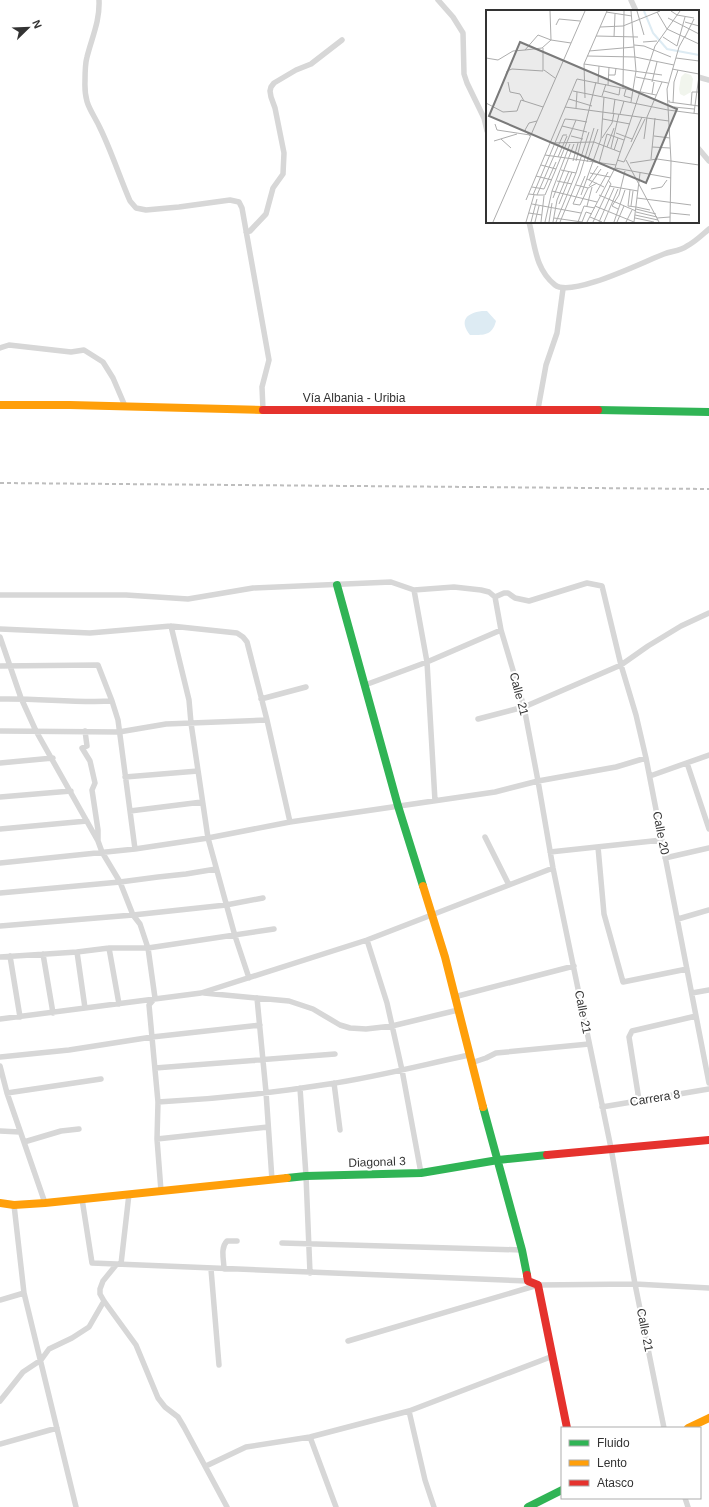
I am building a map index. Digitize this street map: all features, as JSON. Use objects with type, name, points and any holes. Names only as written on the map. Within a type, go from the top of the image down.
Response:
[{"type":"street","points":[[99,0],[100,11],[86,58],[86,101],[90,112],[101,129],[130,201],[136,208],[146,210],[230,200],[239,202],[242,208],[269,360],[262,387],[263,410]]},
{"type":"street","points":[[438,0],[453,17],[463,33],[464,74],[484,118],[486,127]]},
{"type":"street","points":[[631,0],[636,10]]},
{"type":"street","points":[[246,232],[250,231],[266,214],[273,188],[284,168],[284,153],[276,108],[271,97],[271,87],[274,83],[311,64],[342,40]]},
{"type":"street","points":[[699,77],[709,80]]},
{"type":"street","points":[[699,149],[709,161]]},
{"type":"street","points":[[529,223],[536,258],[544,274],[556,286],[563,288],[574,287],[628,271],[686,247],[709,229]]},
{"type":"street","points":[[538,409],[546,365],[557,333],[563,288]]},
{"type":"street","points":[[0,348],[9,345],[71,352],[84,350],[103,362],[113,378],[125,406]]},
{"type":"street","name":"Vía Albania - Uribia","points":[[0,405],[125,406],[263,410],[538,409],[709,412]]},
{"type":"street","points":[[0,595],[126,595],[188,599],[253,588],[391,582],[414,590],[454,587],[481,590],[489,592],[495,597]]},
{"type":"street","name":"Calle 20","points":[[495,597],[508,593],[515,598],[529,601],[587,583],[602,586],[621,665],[636,715],[650,776],[709,1083]]},
{"type":"street","points":[[337,585],[366,685],[398,806],[445,957],[470,1059],[522,1250],[528,1281]]},
{"type":"street","points":[[414,590],[427,662],[435,801]]},
{"type":"street","name":"Calle 21","points":[[495,597],[501,630],[524,707],[553,868],[611,1148],[635,1284],[664,1427]]},
{"type":"street","points":[[478,718],[524,707],[621,665],[681,626],[709,613]]},
{"type":"street","points":[[171,626],[189,700],[208,838],[235,936],[250,978]]},
{"type":"street","points":[[0,629],[90,633],[171,626],[237,633],[247,642],[267,720],[290,822]]},
{"type":"street","points":[[366,685],[427,662],[501,630]]},
{"type":"street","points":[[0,637],[21,698],[36,730],[53,758],[98,841],[102,852],[120,882],[133,915],[140,924],[148,948],[155,998],[149,1005],[158,1102],[157,1139],[161,1191]]},
{"type":"street","points":[[0,666],[98,665],[118,720],[136,848]]},
{"type":"street","points":[[261,699],[306,687]]},
{"type":"street","points":[[0,698],[91,702],[112,701]]},
{"type":"street","points":[[0,731],[36,730],[119,732],[166,724],[267,720]]},
{"type":"street","points":[[85,731],[87,746],[82,748],[90,761],[95,783],[92,790],[98,830],[98,841]]},
{"type":"street","points":[[650,776],[709,754]]},
{"type":"street","points":[[0,762],[53,758]]},
{"type":"street","points":[[0,863],[136,848],[208,838],[290,822],[495,792],[538,781],[616,767],[646,758]]},
{"type":"street","points":[[688,763],[709,829]]},
{"type":"street","points":[[125,777],[198,770]]},
{"type":"street","points":[[0,797],[71,791]]},
{"type":"street","points":[[130,811],[202,802]]},
{"type":"street","points":[[0,829],[87,821]]},
{"type":"street","points":[[485,837],[509,885]]},
{"type":"street","points":[[550,852],[662,840]]},
{"type":"street","points":[[598,847],[604,914],[623,982],[687,969]]},
{"type":"street","points":[[666,858],[709,848]]},
{"type":"street","points":[[201,993],[367,940],[553,868]]},
{"type":"street","points":[[0,893],[120,882],[216,869]]},
{"type":"street","points":[[0,926],[133,915],[263,898]]},
{"type":"street","points":[[678,919],[709,910]]},
{"type":"street","points":[[0,957],[77,952],[109,948],[148,948],[274,929]]},
{"type":"street","points":[[367,940],[387,1003],[402,1070],[421,1173]]},
{"type":"street","points":[[109,948],[118,1004]]},
{"type":"street","points":[[77,952],[85,1008]]},
{"type":"street","points":[[43,954],[53,1013]]},
{"type":"street","points":[[10,956],[20,1017]]},
{"type":"street","points":[[454,997],[574,966]]},
{"type":"street","points":[[692,993],[709,990]]},
{"type":"street","points":[[0,1019],[201,993],[289,1001],[313,1009],[340,1025],[350,1028],[366,1029],[392,1026],[458,1010]]},
{"type":"street","points":[[257,998],[266,1092],[272,1180]]},
{"type":"street","points":[[639,1100],[629,1037],[632,1031],[696,1016]]},
{"type":"street","points":[[0,1057],[69,1050],[152,1037],[260,1025]]},
{"type":"street","points":[[158,1102],[300,1088],[470,1059],[496,1053],[589,1044]]},
{"type":"street","points":[[155,1068],[335,1054]]},
{"type":"street","points":[[0,1066],[7,1093],[45,1203]]},
{"type":"street","points":[[7,1093],[101,1078]]},
{"type":"street","points":[[334,1083],[340,1130]]},
{"type":"street","points":[[300,1088],[310,1244],[310,1273]]},
{"type":"street","name":"Carrera 8","points":[[602,1106],[709,1089]]},
{"type":"street","points":[[157,1139],[268,1127]]},
{"type":"street","points":[[24,1142],[61,1131],[79,1129]]},
{"type":"street","points":[[0,1131],[20,1132]]},
{"type":"street","name":"Diagonal 3","points":[[0,1203],[14,1205],[45,1203],[306,1176],[421,1173],[498,1160],[611,1148],[709,1140]]},
{"type":"street","points":[[129,1194],[118,1265],[103,1281],[100,1294],[136,1345],[158,1398],[165,1407],[178,1418],[206,1466],[227,1507]]},
{"type":"street","points":[[82,1199],[92,1263],[528,1281],[538,1285]]},
{"type":"street","points":[[14,1205],[24,1293],[76,1507]]},
{"type":"street","points":[[224,1269],[224,1244],[227,1241],[237,1241]]},
{"type":"street","points":[[282,1243],[522,1250]]},
{"type":"street","points":[[211,1269],[219,1365]]},
{"type":"street","points":[[348,1341],[538,1285],[635,1284],[709,1288]]},
{"type":"street","points":[[538,1285],[567,1427]]},
{"type":"street","points":[[0,1300],[24,1293]]},
{"type":"street","points":[[0,1401],[23,1372],[40,1360],[49,1350],[89,1327],[104,1301]]},
{"type":"street","points":[[206,1466],[246,1447],[310,1437],[409,1411],[553,1356]]},
{"type":"street","points":[[409,1411],[425,1480],[434,1507]]},
{"type":"street","points":[[690,1427],[709,1418]]},
{"type":"street","points":[[0,1444],[57,1428]]},
{"type":"street","points":[[310,1437],[336,1507]]},
{"type":"street","points":[[528,1507],[561,1490]]},
{"type":"shaded area","points":[[487,311],[496,321],[492,330],[487,334],[470,335],[465,326],[466,318],[476,312]]},
{"type":"railway","points":[[0,483],[709,489]]},
{"type":"traffic: fast","points":[[598,410],[709,412]]},
{"type":"traffic: fast","points":[[337,585],[398,806],[423,886]]},
{"type":"traffic: fast","points":[[483,1107],[522,1250],[527,1275]]},
{"type":"traffic: fast","points":[[287,1178],[306,1176],[421,1173],[498,1160],[547,1155]]},
{"type":"traffic: fast","points":[[528,1507],[561,1490]]},
{"type":"traffic: slow","points":[[0,405],[70,405],[263,410]]},
{"type":"traffic: slow","points":[[423,886],[445,957],[483,1107]]},
{"type":"traffic: slow","points":[[0,1203],[14,1205],[45,1203],[287,1178]]},
{"type":"traffic: slow","points":[[690,1427],[709,1418]]},
{"type":"traffic: jam","points":[[263,410],[598,410]]},
{"type":"traffic: jam","points":[[547,1155],[709,1140]]},
{"type":"traffic: jam","points":[[527,1275],[528,1281],[538,1285],[567,1427]]}]
